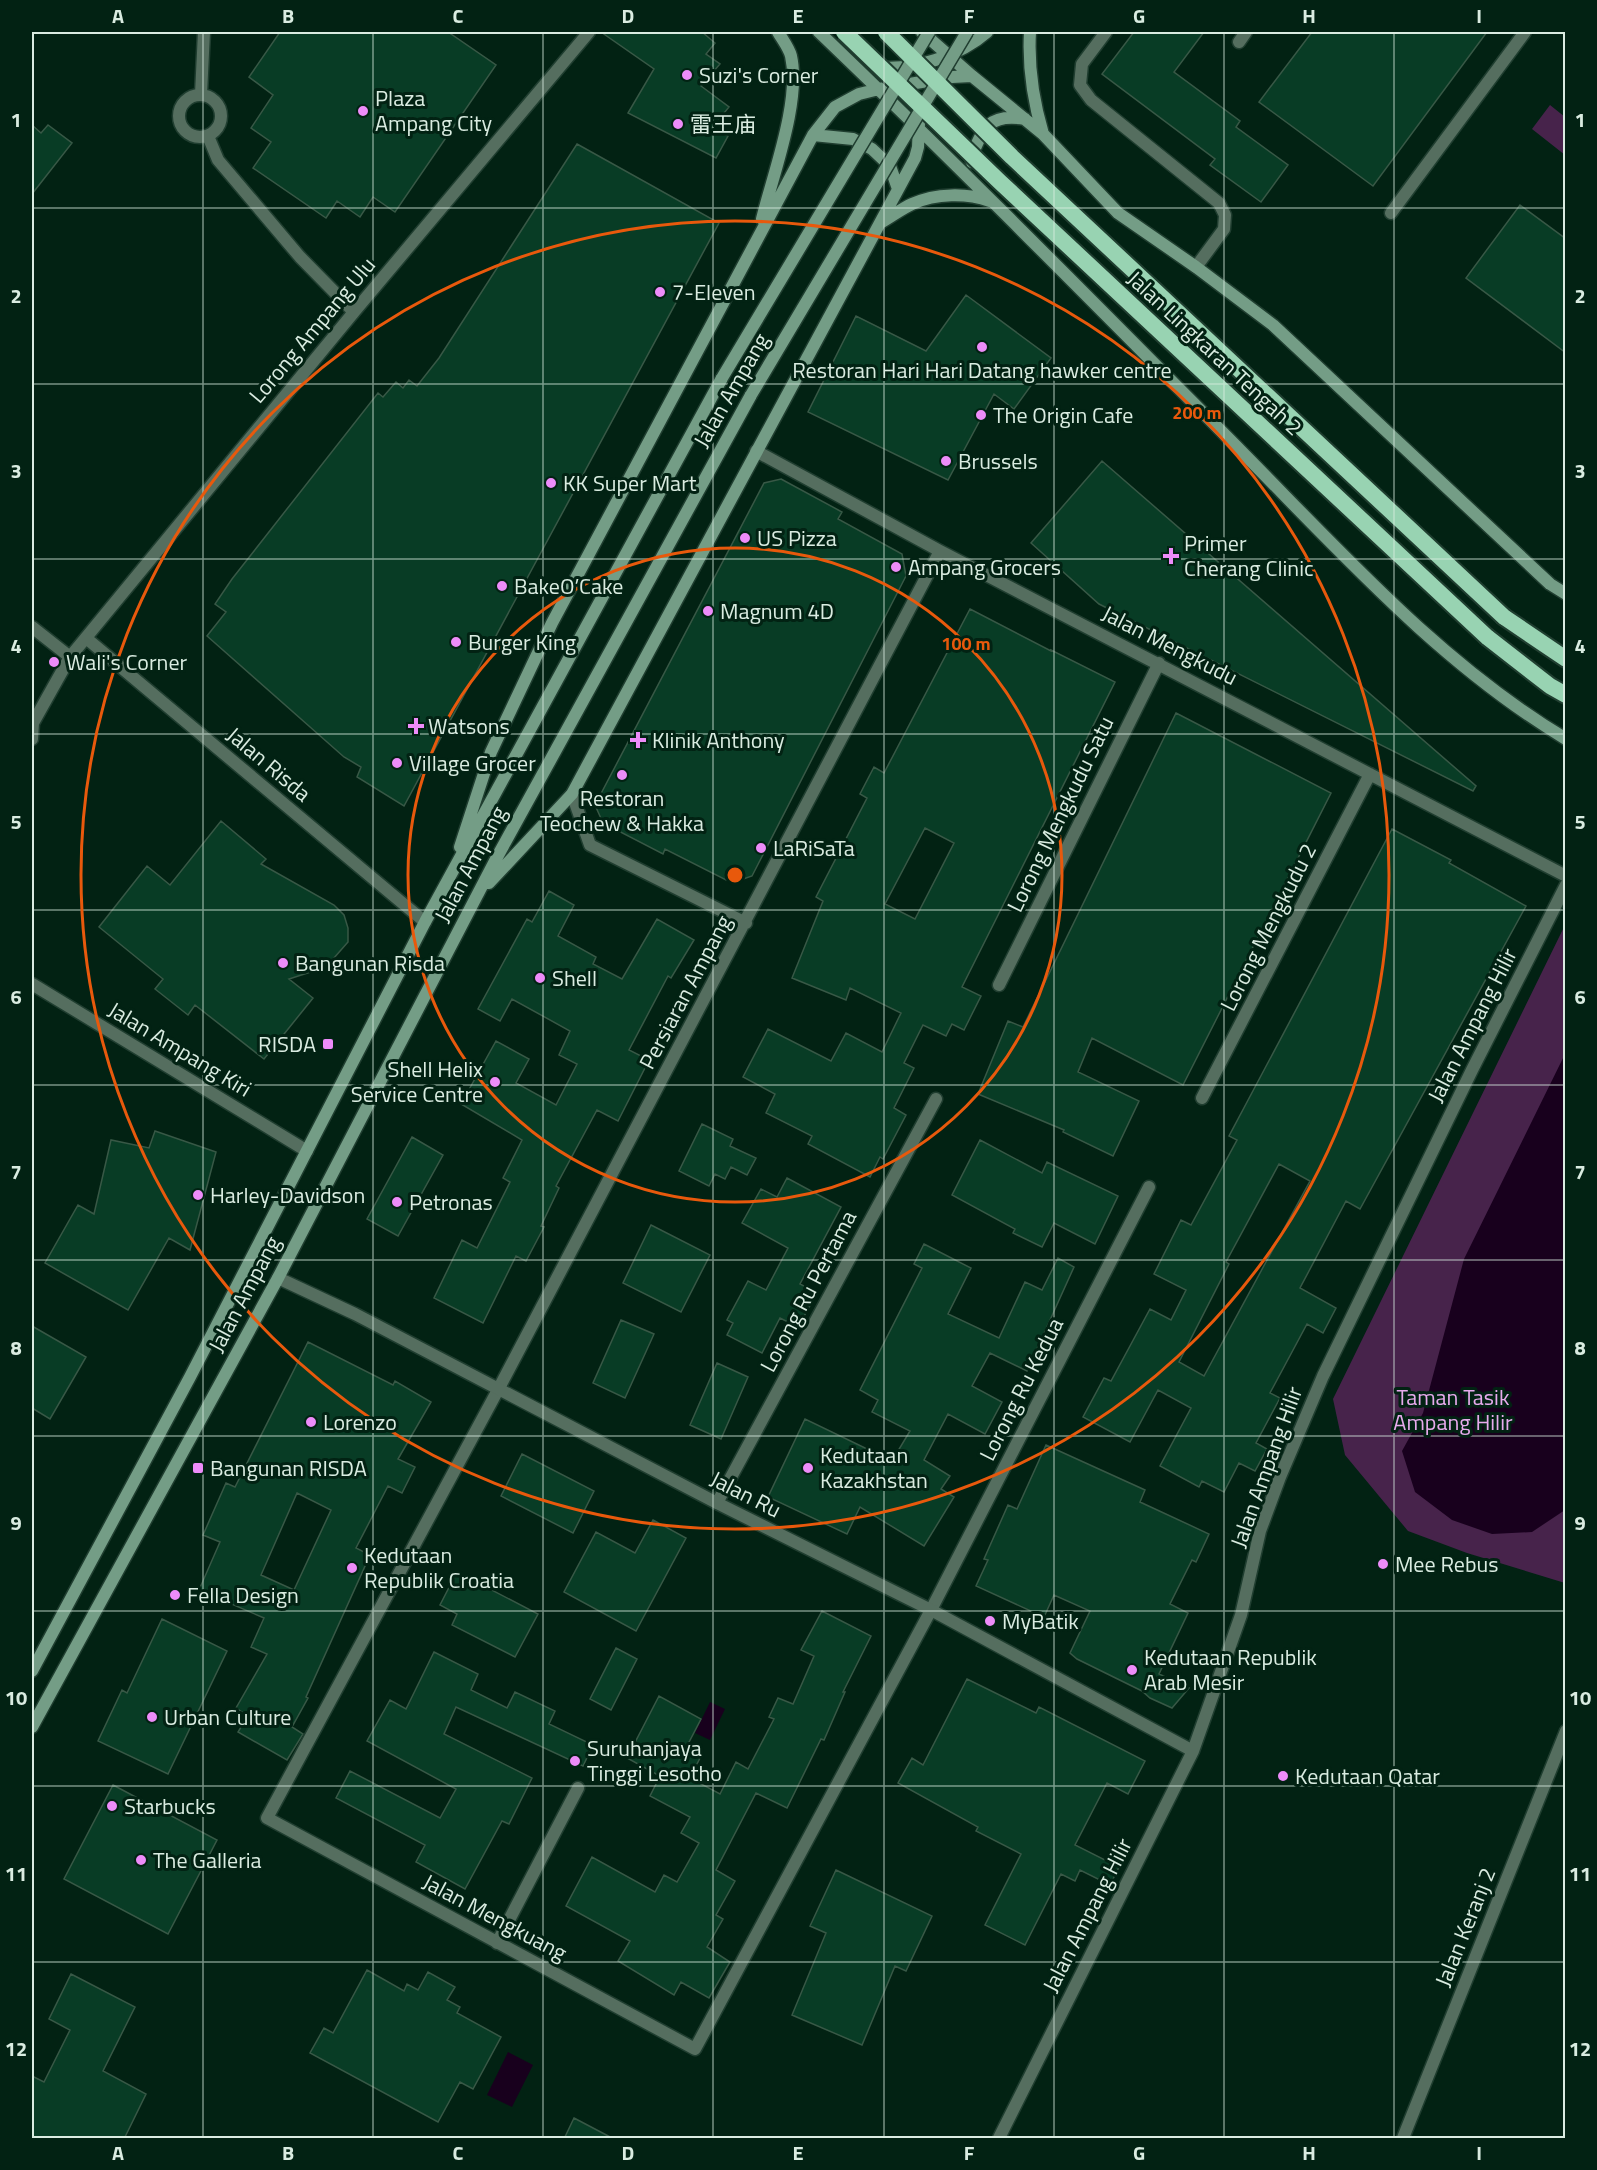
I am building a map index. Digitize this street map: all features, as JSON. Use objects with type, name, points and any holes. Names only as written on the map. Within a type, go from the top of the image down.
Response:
[{"type":"highway","name":"Jalan Lingkaran Tengah 2","points":[[844,32],[1008,190],[1487,638],[1550,686],[1566,695]]},
{"type":"highway","name":"Jalan Lingkaran Tengah 2","points":[[886,32],[1012,157],[1504,617],[1566,659]]},
{"type":"main road","points":[[757,237],[790,105],[792,80],[790,55],[778,32]]},
{"type":"main road","points":[[819,32],[941,148],[1407,619],[1509,702],[1566,739]]},
{"type":"main road","points":[[477,896],[572,794],[915,158],[920,128],[909,66],[898,32]]},
{"type":"main road","points":[[915,32],[928,82],[936,135],[941,148]]},
{"type":"main road","points":[[922,32],[1043,134],[1118,213],[1196,267],[1273,325],[1550,584],[1566,594]]},
{"type":"main road","name":"Jalan Ampang","points":[[32,1671],[190,1377],[451,873],[722,378],[929,32]]},
{"type":"main road","name":"Jalan Ampang","points":[[32,1727],[278,1278],[477,896],[751,395],[967,32]]},
{"type":"main road","points":[[842,53],[873,66],[888,68],[909,66],[949,54],[987,32]]},
{"type":"main road","points":[[1030,32],[1029,57],[1037,113],[1043,134]]},
{"type":"main road","points":[[451,873],[492,752],[552,623],[813,135],[835,107],[859,94],[952,77],[972,76]]},
{"type":"main road","points":[[976,184],[971,158],[981,132],[995,119],[1009,116],[1026,119]]},
{"type":"main road","points":[[813,135],[853,139],[872,149],[890,166],[898,189]]},
{"type":"main road","points":[[880,224],[913,203],[953,195],[974,196],[994,202]]},
{"type":"street","points":[[201,94],[204,32]]},
{"type":"street","name":"Lorong Ampang Ulu","points":[[32,739],[33,723],[70,657],[354,312],[589,32]]},
{"type":"street","points":[[1106,32],[1082,64],[1080,84],[1091,100],[1219,202],[1225,215],[1224,229],[1196,267]]},
{"type":"street","points":[[1391,213],[1526,32]]},
{"type":"street","points":[[201,94],[213,99],[221,111],[219,126],[208,136],[201,138],[187,133],[179,122],[179,109],[194,95],[201,94]]},
{"type":"street","points":[[208,136],[218,160],[300,257],[354,312]]},
{"type":"street","name":"Jalan Mengkudu","points":[[756,451],[940,551],[1566,876]]},
{"type":"street","name":"Persiaran Ampang","points":[[499,1388],[940,551]]},
{"type":"street","points":[[32,627],[70,657]]},
{"type":"street","name":"Jalan Risda","points":[[86,638],[425,922]]},
{"type":"street","name":"Lorong Mengkudu Satu","points":[[999,985],[1159,663]]},
{"type":"street","name":"Lorong Mengkudu 2","points":[[1202,1098],[1370,774]]},
{"type":"street","points":[[572,794],[590,845],[746,923]]},
{"type":"street","name":"Jalan Ampang Hilir","points":[[999,2139],[1193,1751],[1241,1615],[1260,1531],[1280,1476],[1323,1376],[1472,1070],[1566,885]]},
{"type":"street","name":"Jalan Ampang Kiri","points":[[32,984],[307,1151]]},
{"type":"street","name":"Lorong Ru Pertama","points":[[717,1503],[936,1099]]},
{"type":"street","name":"Lorong Ru Kedua","points":[[931,1610],[1149,1187]]},
{"type":"street","name":"Jalan Ru","points":[[278,1278],[355,1314],[717,1503],[931,1610],[1193,1751]]},
{"type":"street","name":"Jalan Mengkuang","points":[[499,1388],[267,1818],[695,2049],[931,1610]]},
{"type":"street","name":"Jalan Keranj 2","points":[[1403,2139],[1566,1731]]},
{"type":"street","points":[[497,1942],[578,1788]]},
{"type":"green space","points":[[1550,105],[1565,117],[1565,155],[1532,129]]},
{"type":"green space","name":"Taman Tasik Ampang Hilir","points":[[1565,925],[1565,1583],[1467,1553],[1408,1531],[1345,1455],[1333,1399]]},
{"type":"shaded area","points":[[1565,1054],[1565,1510],[1532,1532],[1492,1534],[1452,1520],[1415,1492],[1402,1451],[1423,1413],[1464,1259]]},
{"type":"shaded area","points":[[710,1702],[725,1709],[710,1740],[695,1733]]},
{"type":"shaded area","points":[[508,2052],[533,2065],[512,2107],[487,2095]]},
{"type":"building","name":"Plaza Ampang City","points":[[280,32],[448,32],[496,65],[395,212],[373,197],[360,217],[337,201],[326,218],[253,168],[271,142],[251,128],[273,95],[249,77]]},
{"type":"building","points":[[601,32],[702,32],[715,43],[706,54],[720,64],[701,86],[729,107],[712,128],[728,136],[716,158],[628,113],[654,69]]},
{"type":"building","points":[[1134,32],[1204,32],[1174,72],[1240,121],[1236,127],[1288,165],[1261,202],[1210,165],[1215,159],[1102,74]]},
{"type":"building","points":[[1312,32],[1487,32],[1373,186],[1259,102]]},
{"type":"building","points":[[32,125],[41,133],[48,125],[72,143],[32,194]]},
{"type":"building","points":[[577,144],[719,223],[404,806],[357,777],[361,767],[344,757],[207,636],[226,612],[215,604],[232,579],[378,393],[383,397],[396,382],[403,388],[409,380],[417,386],[439,358]]},
{"type":"building","points":[[1520,205],[1566,239],[1566,353],[1466,278]]},
{"type":"building","points":[[966,295],[1051,358],[1014,409],[994,394],[948,480],[808,412],[856,316],[926,351]]},
{"type":"building","points":[[1102,461],[1476,786],[1473,791],[1099,604],[1031,543]]},
{"type":"building","points":[[781,479],[842,512],[838,519],[902,554],[906,576],[752,876],[732,883],[665,849],[663,854],[603,823],[595,805],[764,483]]},
{"type":"building","points":[[970,609],[1115,682],[962,987],[981,996],[964,1030],[952,1024],[946,1036],[923,1025],[904,1063],[914,1068],[894,1108],[906,1115],[883,1159],[880,1157],[870,1177],[808,1144],[812,1136],[766,1113],[775,1094],[743,1077],[768,1029],[831,1061],[846,1033],[882,1052],[901,1013],[850,988],[846,1000],[792,978],[823,901],[816,897],[867,798],[860,794],[874,767],[884,773]],"holes":[[[925,828],[954,843],[915,919],[885,904]]]},
{"type":"building","points":[[1176,713],[1331,793],[1183,1085],[1092,1038],[1078,1072],[1139,1101],[1113,1156],[1063,1132],[1064,1130],[978,1094],[1008,1021],[1023,1027]]},
{"type":"building","points":[[221,821],[266,859],[261,864],[334,905],[344,915],[348,928],[348,942],[326,967],[289,979],[313,998],[264,1059],[195,1005],[188,1015],[155,989],[163,979],[99,927],[147,866],[170,885]]},
{"type":"building","points":[[1392,829],[1451,860],[1449,863],[1526,906],[1360,1209],[1346,1201],[1300,1288],[1336,1308],[1323,1333],[1307,1324],[1270,1393],[1280,1398],[1256,1443],[1267,1449],[1255,1471],[1239,1463],[1224,1492],[1202,1481],[1199,1487],[1160,1466],[1191,1408],[1158,1390],[1130,1442],[1083,1417],[1104,1378],[1111,1381],[1150,1309],[1171,1320],[1186,1290],[1154,1274],[1181,1220],[1191,1225],[1237,1140],[1229,1136]],"holes":[[[1279,1164],[1310,1181],[1204,1376],[1179,1362],[1229,1264],[1226,1262]]]},
{"type":"building","points":[[549,891],[574,905],[558,936],[596,957],[593,964],[622,979],[657,919],[694,940],[671,978],[668,976],[629,1050],[649,1060],[618,1121],[597,1110],[556,1186],[559,1188],[541,1226],[544,1227],[526,1261],[516,1256],[483,1323],[434,1298],[462,1240],[477,1248],[510,1182],[503,1178],[522,1140],[461,1104],[496,1041],[529,1059],[516,1083],[556,1105],[577,1064],[559,1055],[570,1031],[512,999],[500,1021],[478,1009],[527,919],[532,922]]},
{"type":"building","points":[[702,1124],[733,1139],[730,1146],[756,1158],[747,1175],[731,1167],[725,1179],[715,1174],[709,1186],[679,1171]]},
{"type":"building","points":[[155,1131],[216,1152],[190,1250],[169,1238],[128,1310],[45,1263],[78,1205],[94,1214],[111,1140],[149,1148]]},
{"type":"building","name":"Petronas","points":[[412,1137],[443,1155],[398,1236],[367,1219]]},
{"type":"building","points":[[980,1140],[1042,1173],[1047,1162],[1118,1196],[1095,1244],[1054,1223],[1042,1247],[1013,1233],[1015,1229],[952,1195]]},
{"type":"building","points":[[787,1178],[841,1207],[800,1284],[817,1293],[798,1327],[780,1318],[762,1353],[727,1335],[733,1323],[727,1320],[748,1281],[766,1290],[788,1248],[742,1223],[761,1189],[777,1197]]},
{"type":"building","points":[[651,1225],[710,1255],[681,1312],[623,1283]]},
{"type":"building","points":[[924,1244],[971,1268],[948,1314],[999,1338],[1025,1282],[1042,1290],[1058,1258],[1074,1267],[1027,1371],[990,1353],[972,1386],[1002,1402],[985,1434],[948,1414],[924,1460],[950,1476],[941,1489],[954,1497],[924,1546],[860,1507],[847,1534],[768,1497],[805,1419],[892,1461],[910,1431],[872,1412],[878,1400],[860,1390],[922,1268],[914,1264]]},
{"type":"building","points":[[621,1320],[654,1334],[625,1398],[593,1383]]},
{"type":"building","points":[[32,1326],[86,1357],[50,1419],[32,1408]]},
{"type":"building","points":[[308,1342],[393,1385],[395,1381],[431,1402],[398,1459],[415,1467],[402,1493],[388,1486],[356,1548],[370,1555],[306,1697],[308,1698],[292,1727],[303,1734],[287,1760],[238,1732],[248,1716],[236,1708],[267,1654],[251,1647],[264,1618],[199,1590],[220,1542],[203,1535],[226,1483],[235,1487]],"holes":[[[297,1493],[331,1510],[294,1590],[261,1575]]]},
{"type":"building","points":[[717,1363],[748,1377],[721,1439],[690,1425]]},
{"type":"building","points":[[1046,1445],[1145,1490],[1140,1502],[1209,1534],[1196,1562],[1192,1560],[1170,1604],[1188,1613],[1159,1674],[1189,1688],[1172,1708],[1077,1659],[1070,1653],[1090,1611],[1054,1595],[1044,1617],[976,1586],[988,1560],[984,1559],[1008,1505],[1017,1509]]},
{"type":"building","points":[[522,1454],[594,1491],[573,1533],[501,1496]]},
{"type":"building","points":[[653,1520],[686,1538],[636,1631],[564,1592],[596,1532],[635,1553]]},
{"type":"building","points":[[457,1572],[538,1614],[515,1657],[452,1625],[457,1614],[440,1605]]},
{"type":"building","points":[[822,1611],[871,1636],[843,1692],[845,1692],[824,1740],[821,1739],[787,1808],[756,1793],[716,1870],[735,1881],[716,1915],[723,1919],[707,1947],[730,1962],[709,1998],[681,1982],[674,1995],[618,1961],[630,1941],[566,1906],[592,1857],[655,1892],[664,1875],[677,1882],[699,1843],[681,1833],[690,1817],[650,1796],[660,1776],[627,1758],[659,1696],[701,1719],[686,1748],[701,1756],[690,1778],[720,1794],[736,1762],[748,1769],[774,1719],[769,1717],[778,1698],[793,1704],[814,1656],[801,1650]]},
{"type":"building","name":"Urban Culture","points":[[162,1619],[227,1651],[168,1774],[98,1741],[122,1690],[127,1693]]},
{"type":"building","points":[[616,1648],[637,1659],[611,1710],[590,1699]]},
{"type":"building","points":[[434,1652],[478,1674],[471,1690],[507,1708],[515,1692],[555,1711],[549,1724],[593,1745],[583,1766],[456,1707],[444,1734],[532,1778],[509,1824],[502,1821],[465,1889],[416,1862],[425,1845],[336,1798],[350,1771],[440,1818],[456,1789],[367,1741],[390,1700],[406,1709]]},
{"type":"building","points":[[967,1679],[1036,1713],[1039,1707],[1145,1761],[1128,1794],[1107,1783],[1075,1845],[1119,1867],[1110,1885],[1080,1870],[1075,1881],[1061,1874],[1025,1945],[985,1925],[1021,1854],[976,1831],[978,1827],[898,1783],[912,1758],[923,1765]]},
{"type":"building","name":"The Galleria","points":[[113,1785],[217,1840],[168,1934],[64,1879]]},
{"type":"building","points":[[836,1870],[932,1916],[906,1971],[895,1966],[862,2045],[792,2015],[826,1933],[810,1926]]},
{"type":"building","points":[[367,1970],[404,1991],[407,1984],[418,1990],[428,1972],[455,1987],[447,2000],[460,2007],[457,2013],[501,2037],[473,2089],[460,2082],[438,2122],[310,2053],[324,2028],[333,2033]]},
{"type":"building","points":[[71,1974],[135,2007],[103,2071],[146,2094],[124,2139],[32,2139],[32,2076],[44,2082],[70,2030],[49,2019]]},
{"type":"building","points":[[574,2118],[614,2139],[564,2139]]},
{"type":"place","name":"Suzi's Corner","points":[[687,75]]},
{"type":"place","name":"Plaza Ampang City","points":[[363,111]]},
{"type":"place","name":"雷王庙","points":[[678,124]]},
{"type":"place","name":"7-Eleven","points":[[660,292]]},
{"type":"place","name":"Restoran Hari Hari Datang hawker centre","points":[[982,347]]},
{"type":"place","name":"The Origin Cafe","points":[[981,415]]},
{"type":"place","name":"Brussels","points":[[946,461]]},
{"type":"place","name":"KK Super Mart","points":[[551,483]]},
{"type":"place","name":"US Pizza","points":[[745,538]]},
{"type":"place","name":"Primer Cherang Clinic","points":[[1171,556]]},
{"type":"place","name":"Ampang Grocers","points":[[896,567]]},
{"type":"place","name":"BakeO’Cake","points":[[502,586]]},
{"type":"place","name":"Magnum 4D","points":[[708,611]]},
{"type":"place","name":"Burger King","points":[[456,642]]},
{"type":"place","name":"Wali's Corner","points":[[54,662]]},
{"type":"place","name":"Watsons","points":[[416,726]]},
{"type":"place","name":"Klinik Anthony","points":[[638,740]]},
{"type":"place","name":"Village Grocer","points":[[397,763]]},
{"type":"place","name":"Restoran Teochew & Hakka","points":[[622,775]]},
{"type":"place","name":"LaRiSaTa","points":[[761,848]]},
{"type":"place","name":"Bangunan Risda","points":[[283,963]]},
{"type":"place","name":"Shell","points":[[540,978]]},
{"type":"place","name":"RISDA","points":[[328,1044]]},
{"type":"place","name":"Shell Helix Service Centre","points":[[495,1082]]},
{"type":"place","name":"Harley-Davidson","points":[[198,1195]]},
{"type":"place","name":"Petronas","points":[[397,1202]]},
{"type":"place","name":"Lorenzo","points":[[311,1422]]},
{"type":"place","name":"Bangunan RISDA","points":[[198,1468]]},
{"type":"place","name":"Kedutaan Kazakhstan","points":[[808,1468]]},
{"type":"place","name":"Mee Rebus","points":[[1383,1564]]},
{"type":"place","name":"Kedutaan Republik Croatia","points":[[352,1568]]},
{"type":"place","name":"Fella Design","points":[[175,1595]]},
{"type":"place","name":"MyBatik","points":[[990,1621]]},
{"type":"place","name":"Kedutaan Republik Arab Mesir","points":[[1132,1670]]},
{"type":"place","name":"Urban Culture","points":[[152,1717]]},
{"type":"place","name":"Suruhanjaya Tinggi Lesotho","points":[[575,1761]]},
{"type":"place","name":"Kedutaan Qatar","points":[[1283,1776]]},
{"type":"place","name":"Starbucks","points":[[112,1806]]},
{"type":"place","name":"The Galleria","points":[[141,1860]]}]
